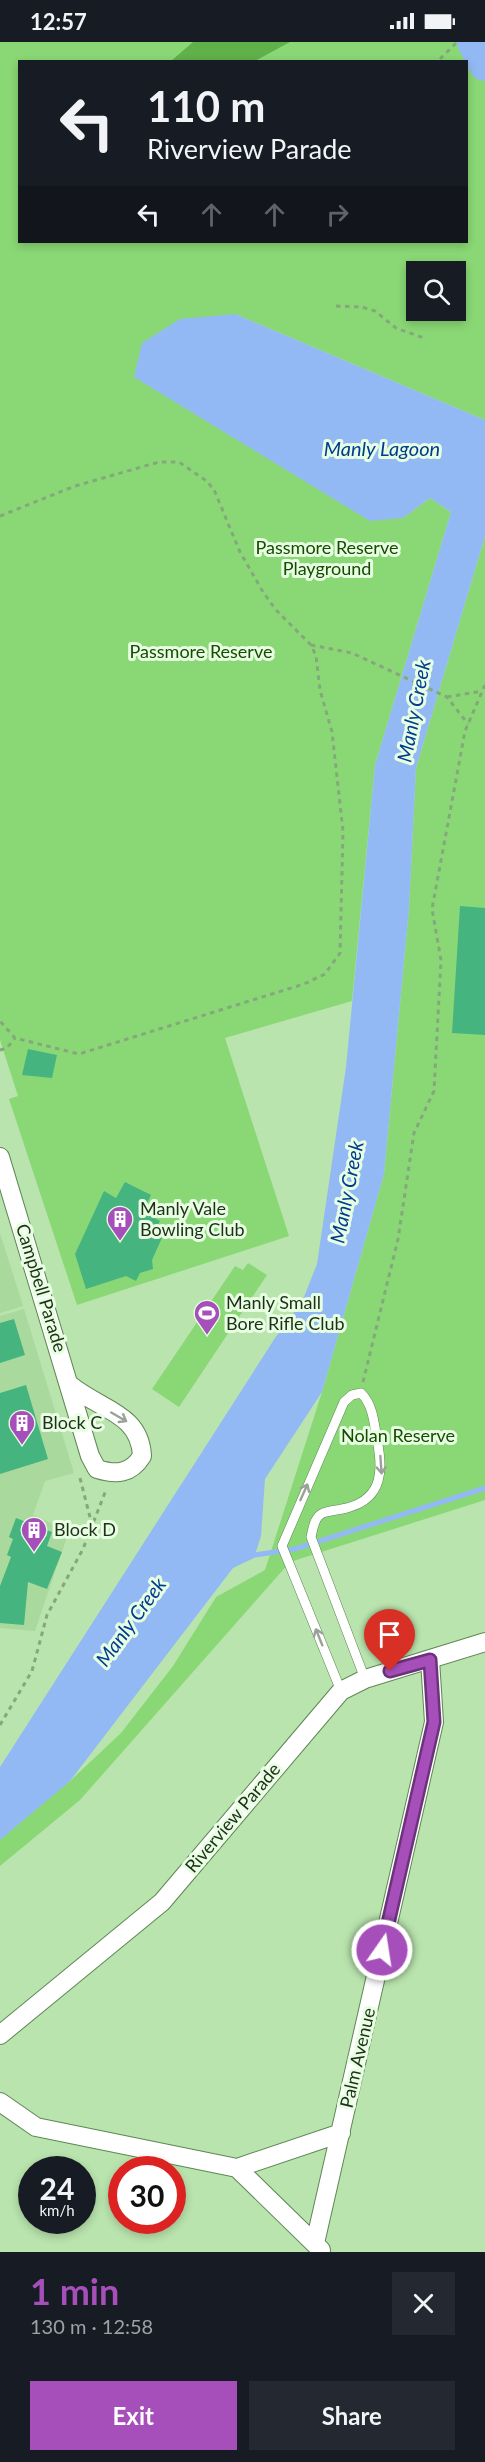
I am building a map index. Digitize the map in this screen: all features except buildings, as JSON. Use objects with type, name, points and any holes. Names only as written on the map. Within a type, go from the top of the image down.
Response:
[{"type":"street","name":"Campbell Parade","points":[[0,1157],[90,1456],[97,1468],[113,1474]]},
{"type":"street","points":[[70,1385],[84,1396],[128,1421],[137,1431],[142,1456],[129,1470],[113,1474]]},
{"type":"street","name":"Riverview Parade","points":[[0,2035],[162,1902],[341,1691],[365,1679],[485,1642]]},
{"type":"street","name":"Palm Avenue","points":[[319,2247],[342,2133],[434,1722],[430,1660]]},
{"type":"street","points":[[0,2102],[36,2127],[237,2168],[342,2133]]},
{"type":"street","points":[[237,2168],[319,2247]]},
{"type":"lane","points":[[341,1691],[282,1546],[344,1402],[352,1395],[361,1393],[369,1401],[381,1458],[381,1475],[375,1492],[364,1502],[321,1514],[314,1523],[311,1537],[365,1679]]},
{"type":"path","points":[[440,59],[456,43]]},
{"type":"path","points":[[336,306],[362,307],[375,311],[396,328],[424,338]]},
{"type":"path","points":[[0,516],[75,486],[135,466],[159,462],[179,462],[208,482],[215,492],[240,552],[263,592],[276,610],[311,645],[332,732],[343,831],[340,953],[325,974],[293,987],[79,1054],[15,1038],[0,1021]]},
{"type":"path","points":[[311,645],[352,653],[447,697],[468,724]]},
{"type":"path","points":[[361,1393],[367,1360],[398,1239],[414,1133],[434,1090],[441,960],[432,909],[468,724],[485,685]]},
{"type":"path","points":[[447,697],[482,692]]},
{"type":"path","points":[[0,1050],[8,1048],[15,1038]]},
{"type":"path","points":[[0,1725],[32,1671],[47,1615],[82,1549],[113,1474]]},
{"type":"shaded area","points":[[0,1233],[23,1306],[0,1313]]},
{"type":"shaded area","points":[[24,1309],[74,1473],[45,1481],[33,1515],[69,1531],[35,1631],[0,1628],[0,1316]]},
{"type":"green space","name":"Passmore Reserve","points":[[0,42],[485,42],[485,420],[235,314],[403,518],[430,498],[451,512],[375,765],[352,1001],[225,1038],[289,1236],[77,1305],[9,1099],[18,1096],[0,1040]]},
{"type":"green space","points":[[193,42],[290,42],[257,60],[172,60]]},
{"type":"green space","name":"Nolan Reserve","points":[[485,536],[485,1500],[290,1562],[80,1800],[0,1866],[0,1835],[70,1781],[121,1733],[173,1666],[216,1597],[265,1570],[322,1392],[384,1174],[409,908],[416,768]]},
{"type":"green space","name":"Manly Small Bore Rifle Club","points":[[248,1263],[267,1275],[179,1407],[152,1389],[235,1266],[243,1270]]},
{"type":"water","name":"Manly Lagoon","points":[[235,314],[485,420],[485,536],[416,768],[409,908],[384,1174],[322,1392],[265,1479],[261,1536],[254,1558],[233,1568],[70,1781],[0,1840],[0,1767],[275,1338],[302,1302],[317,1264],[346,1067],[375,765],[451,512],[430,498],[403,518],[370,521],[134,377],[142,343],[180,319]]},
{"type":"waterway","name":"Manly Creek","points":[[473,42],[485,65]]},
{"type":"waterway","points":[[248,1556],[295,1549],[485,1488]]},
{"type":"place","name":"Manly Vale Bowling Club","points":[[120,1242]]},
{"type":"place","name":"Manly Small Bore Rifle Club","points":[[207,1336]]},
{"type":"place","name":"Block C","points":[[22,1446]]},
{"type":"place","name":"Block D","points":[[34,1553]]},
{"type":"route","points":[[382,1950],[434,1722],[430,1660],[390,1671]]},
{"type":"park label","name":"Passmore Reserve Playground","points":[[327,558]]}]
